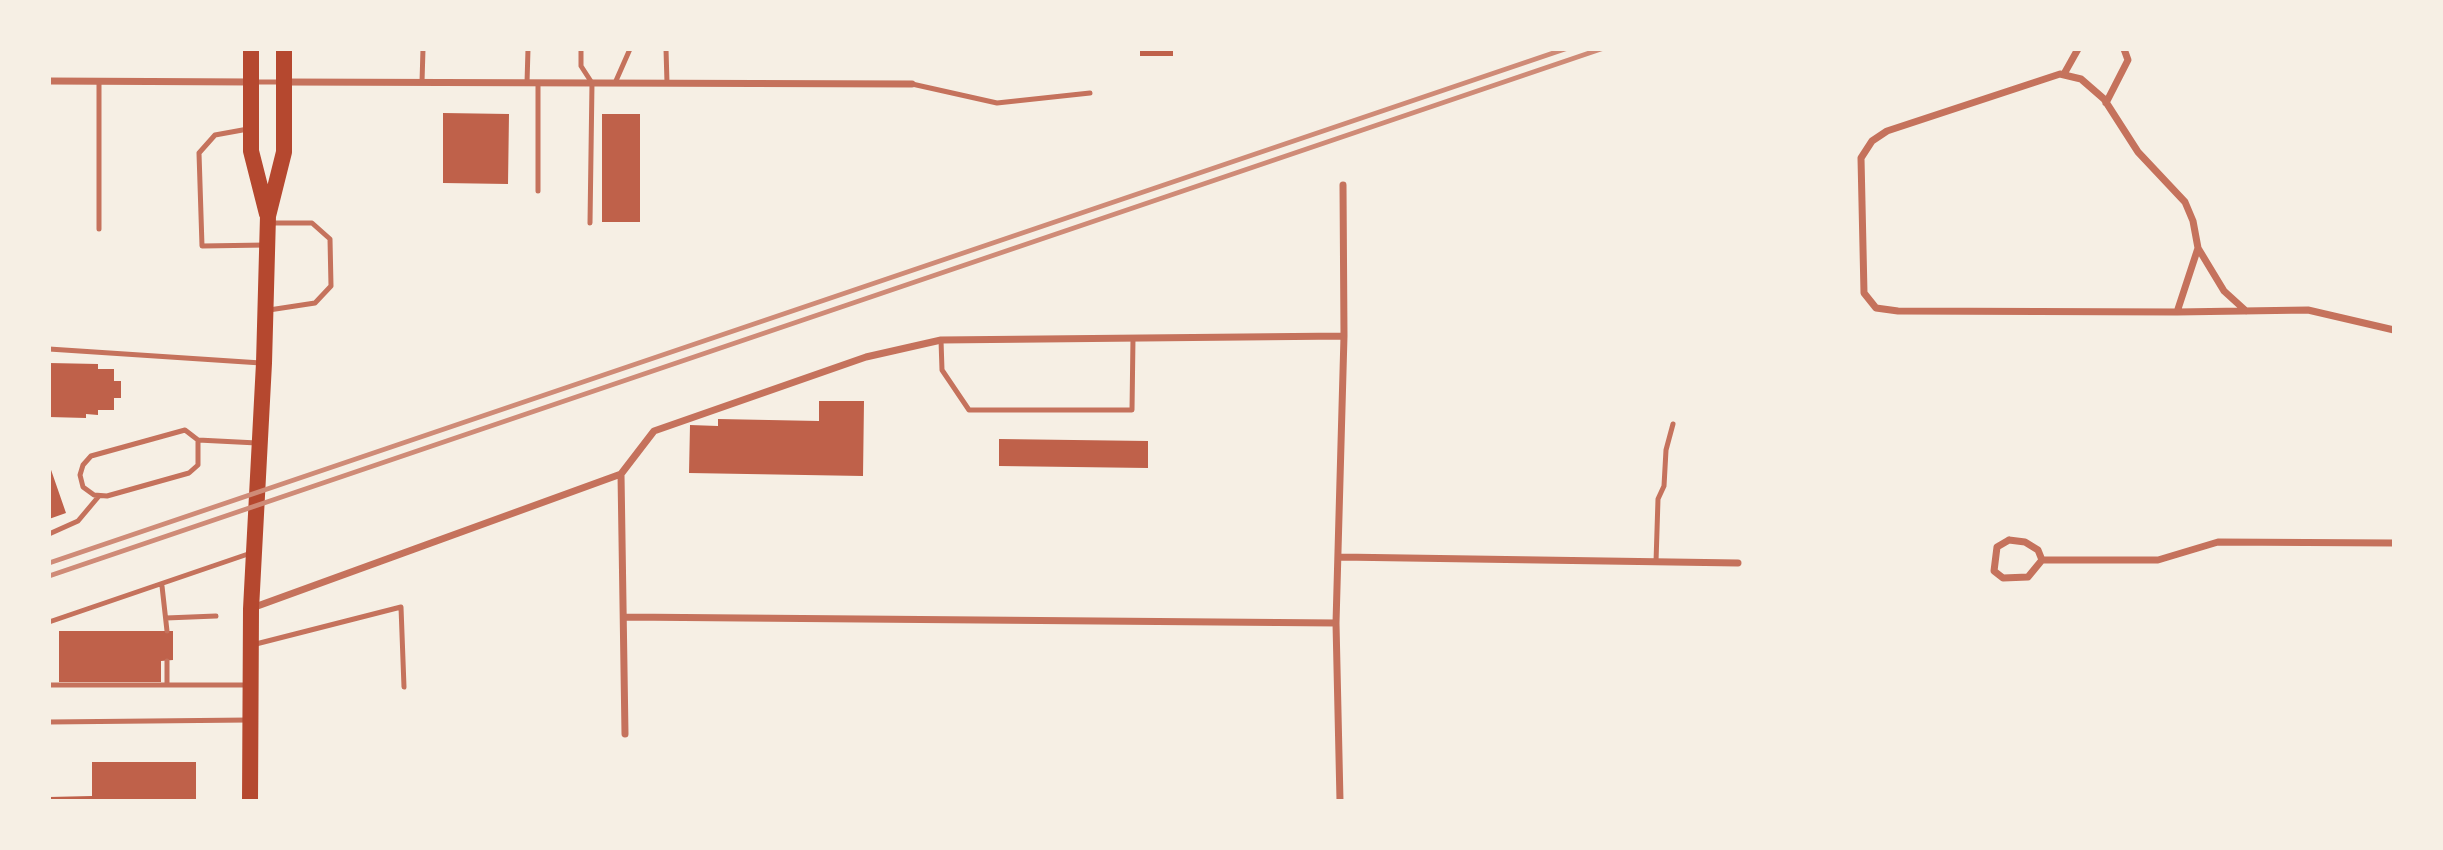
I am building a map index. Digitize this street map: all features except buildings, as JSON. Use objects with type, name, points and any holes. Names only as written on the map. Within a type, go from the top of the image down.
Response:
[{"type":"main road","points":[[250,801],[251,608],[264,363],[267,245],[267,220],[251,151],[251,49]]},
{"type":"main road","points":[[267,220],[284,152],[284,49]]},
{"type":"street","points":[[2064,74],[2078,49]]},
{"type":"street","points":[[2106,103],[2128,60],[2124,49]]},
{"type":"street","points":[[2246,311],[2224,291],[2198,248],[2193,221],[2185,202],[2138,152],[2106,103],[2081,79],[2064,74],[1887,131],[1871,141],[1861,158],[1864,293],[1876,308],[1898,311],[2177,312],[2246,311],[2308,310],[2394,330]]},
{"type":"street","points":[[49,82],[251,82]]},
{"type":"street","points":[[284,82],[912,84]]},
{"type":"street","points":[[1340,801],[1336,623],[1340,557],[1344,336],[1343,185]]},
{"type":"street","points":[[2177,312],[2198,248]]},
{"type":"street","points":[[251,608],[621,474],[654,431],[866,357],[941,340],[1344,336]]},
{"type":"street","points":[[621,474],[625,734]]},
{"type":"street","points":[[2009,540],[2025,542],[2038,550],[2042,560],[2028,577],[2003,578],[1994,570],[1997,547],[2009,540]]},
{"type":"street","points":[[2042,560],[2158,560],[2218,542],[2394,543]]},
{"type":"street","points":[[1340,557],[1738,563]]},
{"type":"street","points":[[624,617],[1336,623]]},
{"type":"lane","points":[[422,82],[423,49]]},
{"type":"lane","points":[[527,83],[528,49]]},
{"type":"lane","points":[[581,49],[581,66],[592,83],[590,223]]},
{"type":"lane","points":[[615,83],[630,49]]},
{"type":"lane","points":[[666,49],[667,83]]},
{"type":"lane","points":[[99,81],[99,229]]},
{"type":"lane","points":[[251,82],[284,82]]},
{"type":"lane","points":[[538,83],[538,191]]},
{"type":"lane","points":[[912,84],[998,103],[1090,93]]},
{"type":"lane","points":[[251,129],[215,135],[199,153],[202,246],[267,245]]},
{"type":"lane","points":[[266,310],[314,303],[331,286],[330,239],[312,223],[267,220]]},
{"type":"lane","points":[[941,340],[942,370],[970,410],[1132,410],[1133,338]]},
{"type":"lane","points":[[49,349],[264,363]]},
{"type":"lane","points":[[1656,562],[1658,499],[1664,486],[1666,450],[1673,424]]},
{"type":"lane","points":[[198,440],[198,465],[189,473],[107,496],[99,496],[83,487],[80,475],[83,465],[91,456],[185,430],[198,440],[258,443]]},
{"type":"lane","points":[[49,534],[78,521],[99,496]]},
{"type":"lane","points":[[49,622],[162,586],[254,552]]},
{"type":"lane","points":[[162,586],[167,631]]},
{"type":"lane","points":[[251,645],[401,607],[404,687]]},
{"type":"lane","points":[[166,618],[216,616]]},
{"type":"lane","points":[[167,661],[167,685]]},
{"type":"lane","points":[[49,685],[250,685]]},
{"type":"lane","points":[[49,720],[250,720]]},
{"type":"railway","points":[[49,563],[1565,49]]},
{"type":"railway","points":[[49,576],[1601,49]]}]
